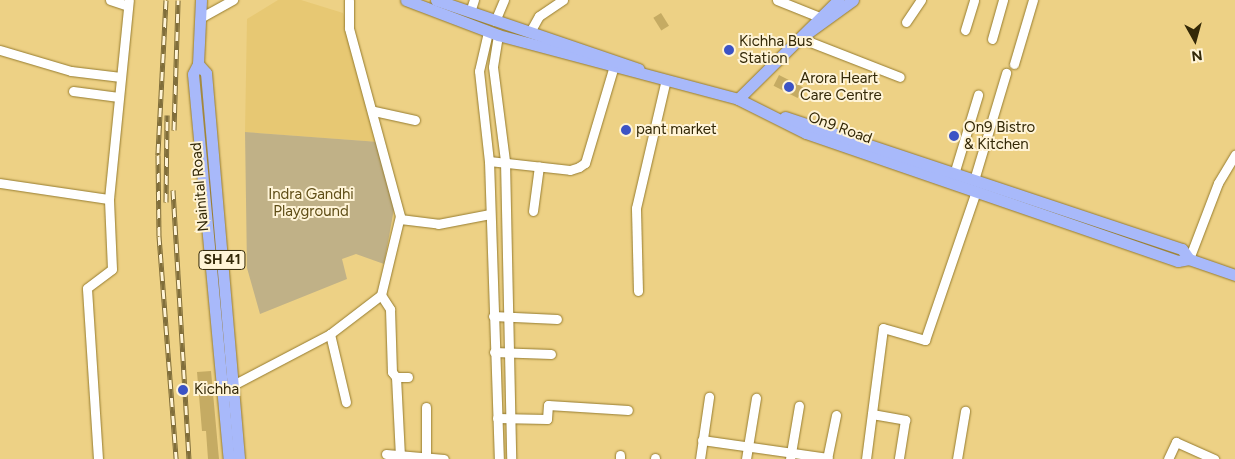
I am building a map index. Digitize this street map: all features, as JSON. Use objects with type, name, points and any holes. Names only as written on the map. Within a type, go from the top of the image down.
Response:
[{"type":"main road","name":"Nainital Road","points":[[201,0],[198,64],[193,74],[229,459]]},
{"type":"main road","name":"On9 Road","points":[[406,0],[493,34],[613,69],[666,79],[738,99],[806,133],[975,186],[1178,261],[1189,259],[1235,275]]},
{"type":"main road","points":[[437,0],[666,79]]},
{"type":"main road","points":[[738,99],[800,38],[817,16],[838,0]]},
{"type":"main road","points":[[800,38],[854,0]]},
{"type":"main road","name":"Nainital Road","points":[[198,64],[206,73],[239,459]]},
{"type":"main road","points":[[766,112],[954,174],[975,186]]},
{"type":"street","points":[[98,459],[87,288],[112,269],[109,200],[128,3],[110,0]]},
{"type":"street","points":[[200,18],[233,0]]},
{"type":"street","points":[[233,385],[330,334],[381,295],[400,219],[374,111],[349,28],[350,0]]},
{"type":"street","points":[[470,12],[474,0]]},
{"type":"street","points":[[495,21],[504,0]]},
{"type":"street","points":[[777,0],[817,16]]},
{"type":"street","points":[[906,22],[921,0]]},
{"type":"street","points":[[965,30],[974,0]]},
{"type":"street","points":[[992,39],[1003,0]]},
{"type":"street","points":[[1014,64],[1033,0]]},
{"type":"street","points":[[530,32],[539,16],[558,2]]},
{"type":"street","points":[[493,34],[479,71],[489,161],[499,459]]},
{"type":"street","points":[[493,34],[494,67],[505,161],[511,459]]},
{"type":"street","points":[[800,38],[900,77]]},
{"type":"street","points":[[0,50],[71,71],[121,77]]},
{"type":"street","points":[[489,161],[505,161],[570,170],[585,163],[613,69]]},
{"type":"street","points":[[866,459],[883,328],[925,340],[975,186],[1006,73]]},
{"type":"street","points":[[638,291],[636,208],[666,79]]},
{"type":"street","points":[[73,91],[119,97]]},
{"type":"street","points":[[954,174],[978,95]]},
{"type":"street","points":[[374,111],[415,120]]},
{"type":"street","points":[[1189,259],[1218,184],[1235,155]]},
{"type":"street","points":[[533,211],[539,166]]},
{"type":"street","points":[[0,183],[109,200]]},
{"type":"street","points":[[400,219],[438,224],[467,215],[490,214]]},
{"type":"street","points":[[381,295],[390,309],[400,456]]},
{"type":"street","points":[[493,316],[557,318]]},
{"type":"street","points":[[330,334],[346,402]]},
{"type":"street","points":[[494,352],[551,354]]},
{"type":"street","points":[[396,377],[408,378]]},
{"type":"street","points":[[700,459],[709,397]]},
{"type":"street","points":[[746,459],[756,398]]},
{"type":"street","points":[[497,418],[547,419],[548,405],[628,410]]},
{"type":"street","points":[[791,456],[799,406]]},
{"type":"street","points":[[426,407],[426,458]]},
{"type":"street","points":[[958,459],[965,411]]},
{"type":"street","points":[[872,414],[905,420],[898,459]]},
{"type":"street","points":[[702,440],[748,446],[791,456],[827,459],[836,415]]},
{"type":"street","points":[[1168,459],[1176,442],[1214,459]]},
{"type":"street","points":[[386,454],[444,459]]},
{"type":"shaded area","points":[[278,0],[301,0],[343,13],[379,142],[245,132],[247,19]]},
{"type":"green space","name":"Indra Gandhi Playground","points":[[245,132],[379,142],[396,198],[384,264],[356,254],[342,259],[347,279],[260,314],[247,268]]},
{"type":"building","points":[[661,13],[669,26],[661,30],[653,18]]},
{"type":"building","points":[[779,75],[803,87],[798,98],[774,86]]},
{"type":"building","points":[[211,371],[219,459],[208,459],[206,431],[202,431],[197,372]]},
{"type":"railway","points":[[166,0],[158,155],[159,236],[176,459]]},
{"type":"railway","points":[[174,130],[178,0]]},
{"type":"railway","points":[[166,202],[167,115]]},
{"type":"railway","points":[[173,190],[189,459]]},
{"type":"place","name":"Kichha Bus Station","points":[[729,50]]},
{"type":"place","name":"Arora Heart Care Centre","points":[[789,87]]},
{"type":"place","name":"pant market","points":[[626,130]]},
{"type":"place","name":"On9 Bistro & Kitchen","points":[[954,136]]},
{"type":"place","name":"Kichha","points":[[183,390]]}]
